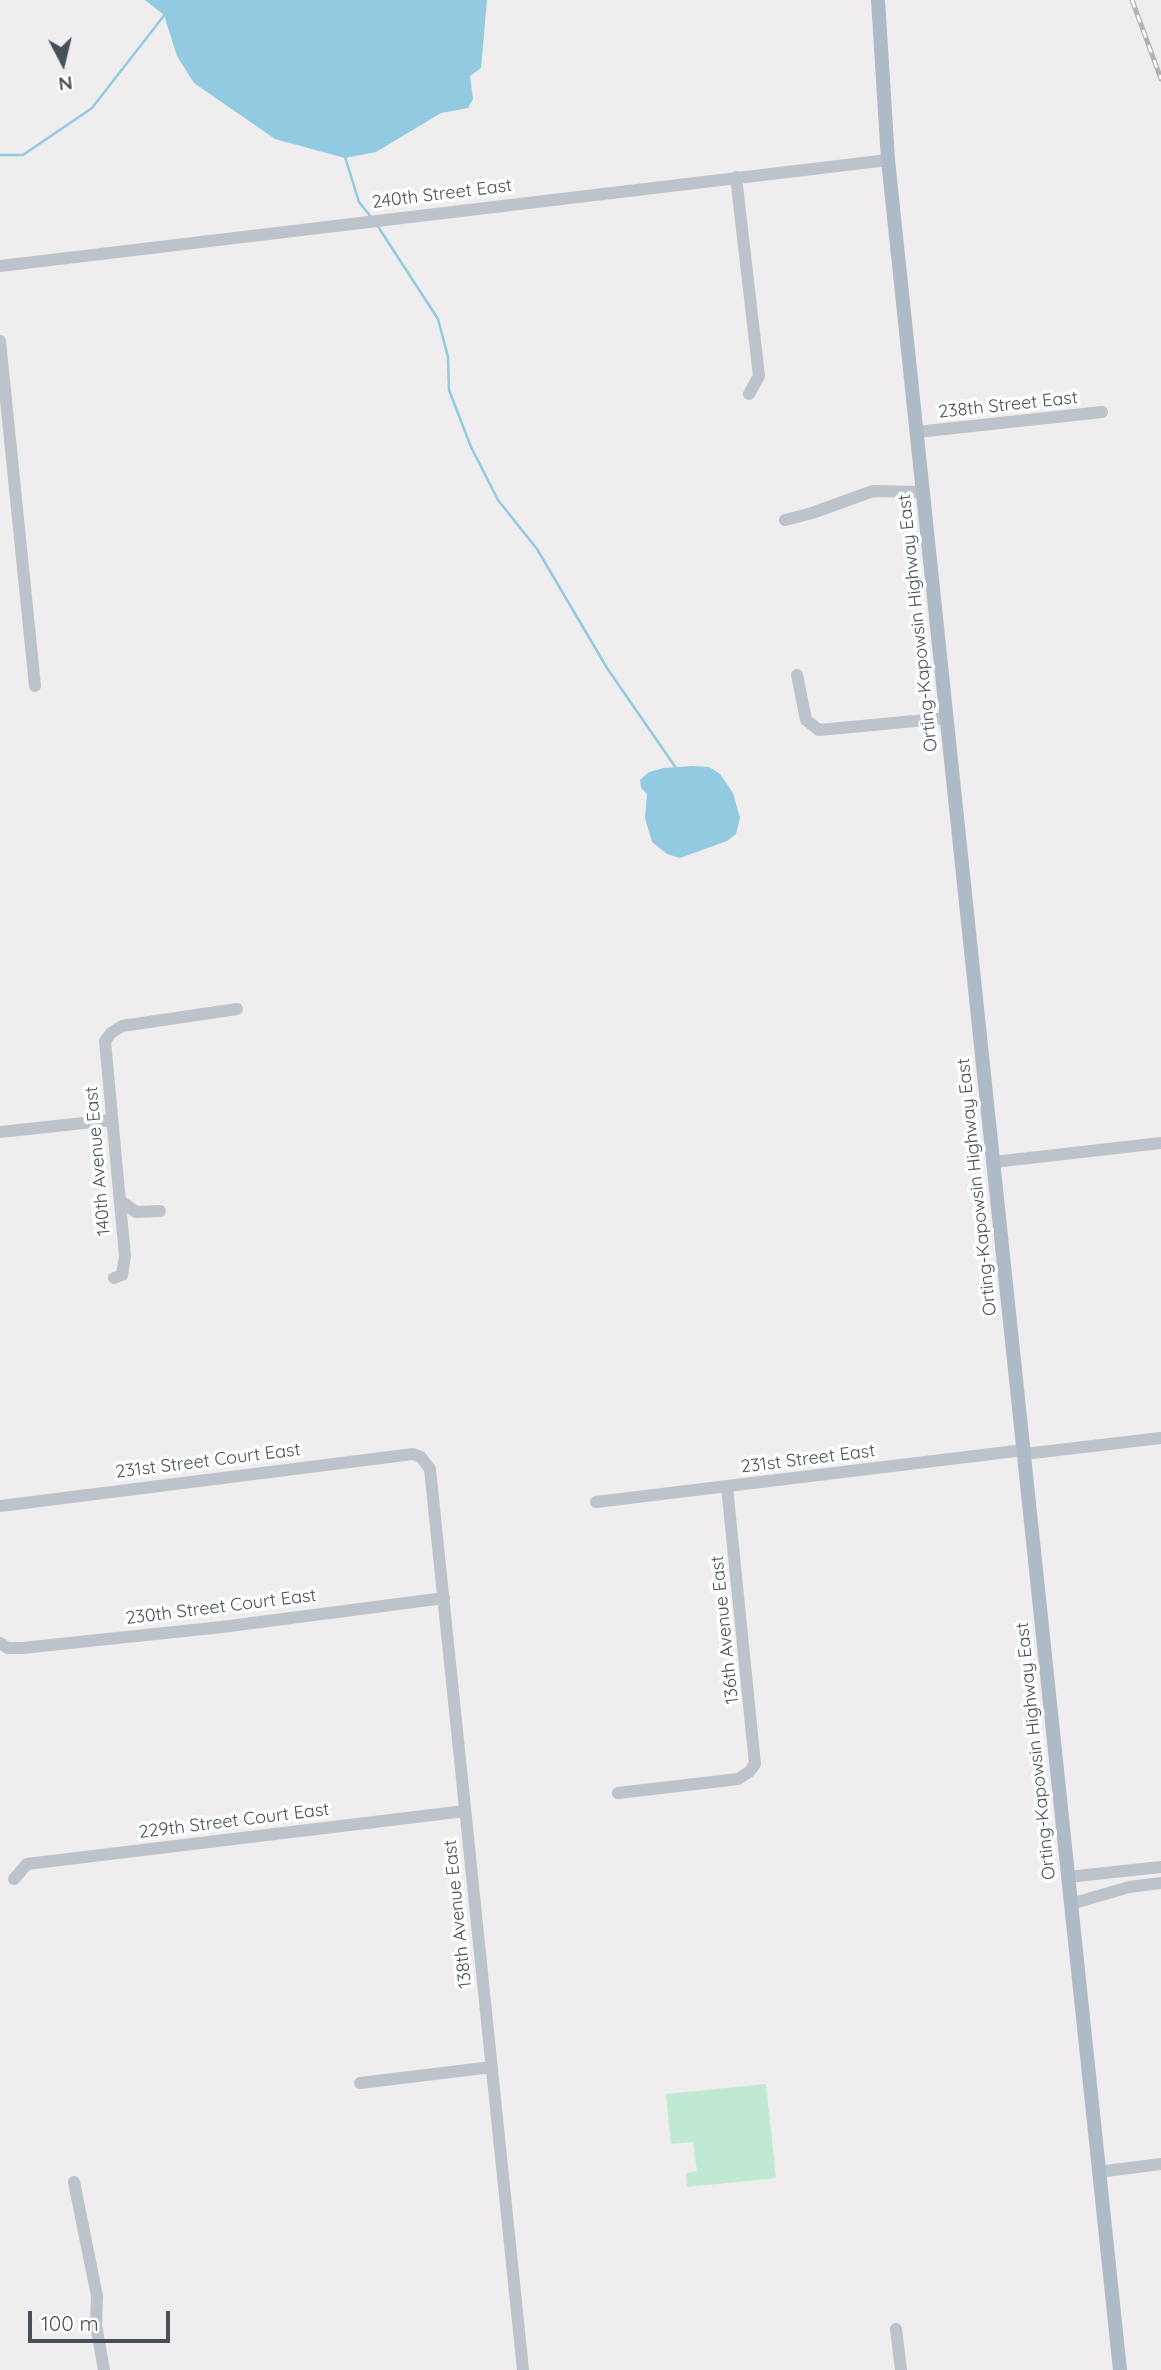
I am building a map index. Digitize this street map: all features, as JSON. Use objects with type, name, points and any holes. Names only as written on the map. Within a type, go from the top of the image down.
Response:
[{"type":"main road","name":"Orting-Kapowsin Highway East","points":[[878,0],[888,160],[1119,2370]]},
{"type":"street","name":"240th Street East","points":[[0,266],[888,160]]},
{"type":"street","points":[[736,177],[759,376],[749,394]]},
{"type":"street","points":[[0,341],[35,686]]},
{"type":"street","name":"238th Street East","points":[[917,432],[1102,412]]},
{"type":"street","points":[[785,520],[873,491],[923,492]]},
{"type":"street","points":[[797,676],[806,720],[819,730],[947,718]]},
{"type":"street","name":"140th Avenue East","points":[[114,1278],[122,1275],[125,1256],[122,1202],[104,1047],[108,1037],[122,1026],[237,1009]]},
{"type":"street","points":[[0,1132],[111,1120]]},
{"type":"street","points":[[994,1163],[1161,1143]]},
{"type":"street","points":[[122,1202],[136,1212],[160,1211]]},
{"type":"street","name":"231st Street East","points":[[596,1502],[1161,1438]]},
{"type":"street","name":"231st Street Court East","points":[[0,1506],[413,1454],[421,1457]]},
{"type":"street","name":"138th Avenue East","points":[[421,1457],[430,1469],[432,1478],[523,2370]]},
{"type":"street","name":"136th Avenue East","points":[[618,1793],[738,1779],[753,1768],[756,1756],[727,1487]]},
{"type":"street","name":"230th Street Court East","points":[[1,1644],[22,1648],[444,1598]]},
{"type":"street","name":"229th Street Court East","points":[[14,1879],[27,1864],[465,1811]]},
{"type":"street","points":[[1068,1877],[1161,1867]]},
{"type":"street","points":[[1071,1904],[1129,1887],[1161,1883]]},
{"type":"street","points":[[360,2082],[492,2067]]},
{"type":"street","points":[[1098,2172],[1161,2164]]},
{"type":"street","points":[[74,2182],[97,2296],[96,2325],[104,2370]]},
{"type":"street","points":[[896,2329],[901,2370]]},
{"type":"green space","points":[[766,2084],[776,2178],[687,2187],[686,2173],[697,2171],[693,2142],[671,2144],[666,2094]]},
{"type":"water","points":[[145,0],[487,0],[481,68],[470,76],[473,99],[468,108],[441,113],[376,152],[345,158],[275,139],[194,83],[177,56],[164,15]]},
{"type":"water","points":[[692,766],[709,767],[720,774],[733,793],[740,818],[736,834],[727,841],[680,858],[667,854],[652,842],[645,818],[647,794],[641,788],[640,780],[649,772]]},
{"type":"waterway","points":[[0,155],[23,155],[92,108],[166,13]]},
{"type":"waterway","points":[[345,157],[359,202],[371,217]]},
{"type":"waterway","points":[[377,225],[438,319],[448,357],[449,390],[471,447],[498,500],[537,549],[607,668],[676,768]]},
{"type":"railway","points":[[1132,0],[1161,79]]}]
